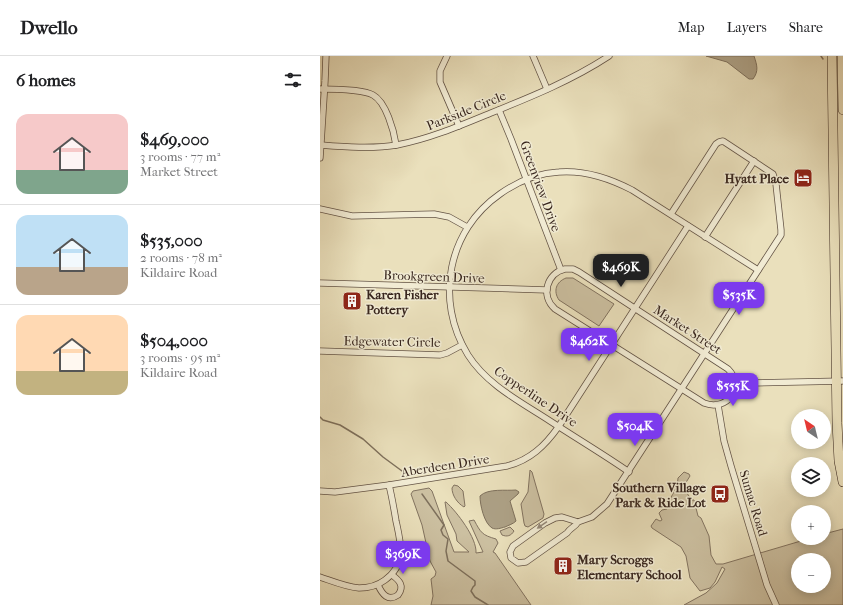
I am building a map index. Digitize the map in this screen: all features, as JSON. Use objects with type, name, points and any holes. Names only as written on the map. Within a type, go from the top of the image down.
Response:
[{"type":"highway","points":[[832,56],[840,381],[838,443],[839,461],[843,482]]},
{"type":"highway","points":[[842,56],[843,110]]},
{"type":"street","points":[[320,158],[322,89],[326,56]]},
{"type":"street","points":[[447,56],[440,71],[440,82],[459,126]]},
{"type":"street","points":[[533,56],[547,89]]},
{"type":"street","name":"Parkside Circle","points":[[321,145],[360,147],[396,145],[430,137],[499,110],[570,79],[600,59],[609,56]]},
{"type":"street","points":[[322,89],[365,91],[374,95],[382,105],[392,128],[396,145]]},
{"type":"street","name":"Greenview Drive","points":[[499,110],[561,270]]},
{"type":"street","points":[[578,522],[562,517],[550,520],[512,546],[510,552],[511,558],[518,563],[526,562],[567,533],[569,529],[576,526],[578,522],[592,517],[603,508],[629,472],[781,235],[774,176],[725,142],[718,142],[671,214]]},
{"type":"street","points":[[705,236],[754,161]]},
{"type":"street","name":"Copperline Drive","points":[[629,472],[506,393],[487,378],[472,361],[462,345],[452,318],[450,302],[451,270],[453,260],[467,227],[482,208],[509,187],[527,179],[544,174],[560,172],[587,173],[619,183],[671,214],[758,270]]},
{"type":"street","points":[[320,208],[352,216],[434,214],[449,217],[467,227]]},
{"type":"street","name":"Aberdeen Drive","points":[[320,490],[335,492],[389,485],[513,464],[528,458],[540,449],[559,426],[688,226]]},
{"type":"street","name":"Market Street","points":[[561,270],[573,269],[579,272],[705,353],[728,369],[740,380],[750,383]]},
{"type":"street","points":[[561,270],[554,274],[546,290],[550,304],[555,309],[704,403],[718,405]]},
{"type":"street","name":"Brookgreen Drive","points":[[320,283],[546,290]]},
{"type":"street","name":"Edgewater Circle","points":[[320,351],[440,355],[462,345]]},
{"type":"street","points":[[733,392],[736,384],[734,376]]},
{"type":"street","name":"Market Street","points":[[718,405],[726,401],[733,392],[741,386],[750,383],[840,381]]},
{"type":"street","name":"Sumac Road","points":[[718,405],[724,441],[767,585],[776,605]]},
{"type":"street","points":[[320,577],[357,588],[371,587],[378,585],[396,569],[402,546],[389,485]]},
{"type":"street","points":[[378,585],[381,592],[385,596],[392,598],[398,595],[401,589],[400,583],[392,574]]},
{"type":"shaded area","points":[[706,56],[754,56],[757,71],[753,79],[749,79],[727,62]]},
{"type":"shaded area","points":[[566,278],[573,278],[614,304],[599,326],[559,300],[556,293],[556,287]]},
{"type":"shaded area","points":[[530,470],[532,472],[544,514],[543,518],[528,527],[525,526],[524,523],[521,504],[528,492]]},
{"type":"shaded area","points":[[684,472],[689,474],[690,476],[685,484],[686,492],[692,500],[694,500],[698,516],[701,518],[709,536],[711,555],[716,564],[723,564],[791,544],[831,545],[831,532],[843,529],[843,605],[684,605],[706,593],[717,583],[725,569],[722,567],[715,582],[710,588],[700,591],[690,578],[686,556],[681,547],[652,528],[651,526],[656,519],[660,521],[662,520],[659,513],[662,510],[667,509],[667,505],[678,483],[678,478]]},
{"type":"shaded area","points":[[454,485],[458,486],[463,491],[464,507],[454,496],[452,488]]},
{"type":"shaded area","points":[[429,488],[432,491],[454,552],[469,552],[457,541],[456,534],[447,515],[445,502],[466,526],[473,540],[476,553],[483,552],[469,521],[474,520],[482,533],[496,539],[498,543],[493,552],[531,605],[431,605],[433,596],[431,579],[435,576],[436,572],[430,561],[422,525],[411,494],[413,491]]},
{"type":"shaded area","points":[[516,490],[519,492],[518,494],[510,501],[516,521],[505,527],[497,529],[489,526],[482,509],[480,496],[483,493],[492,491]]},
{"type":"shaded area","points":[[510,527],[514,531],[512,534],[507,536],[502,535],[500,531]]},
{"type":"waterway","points":[[320,417],[323,420],[340,425],[363,439],[383,457],[402,471]]},
{"type":"waterway","points":[[422,494],[444,525],[441,530],[443,535],[448,539],[446,551],[448,561],[475,581],[475,585],[471,591],[475,597],[488,605]]},
{"type":"place","name":"Hyatt Place","points":[[803,178]]},
{"type":"place","name":"Karen Fisher Pottery","points":[[352,301]]},
{"type":"place","name":"Southern Village Park & Ride Lot","points":[[720,494]]},
{"type":"place","name":"Mary Scroggs Elementary School","points":[[563,566]]}]
